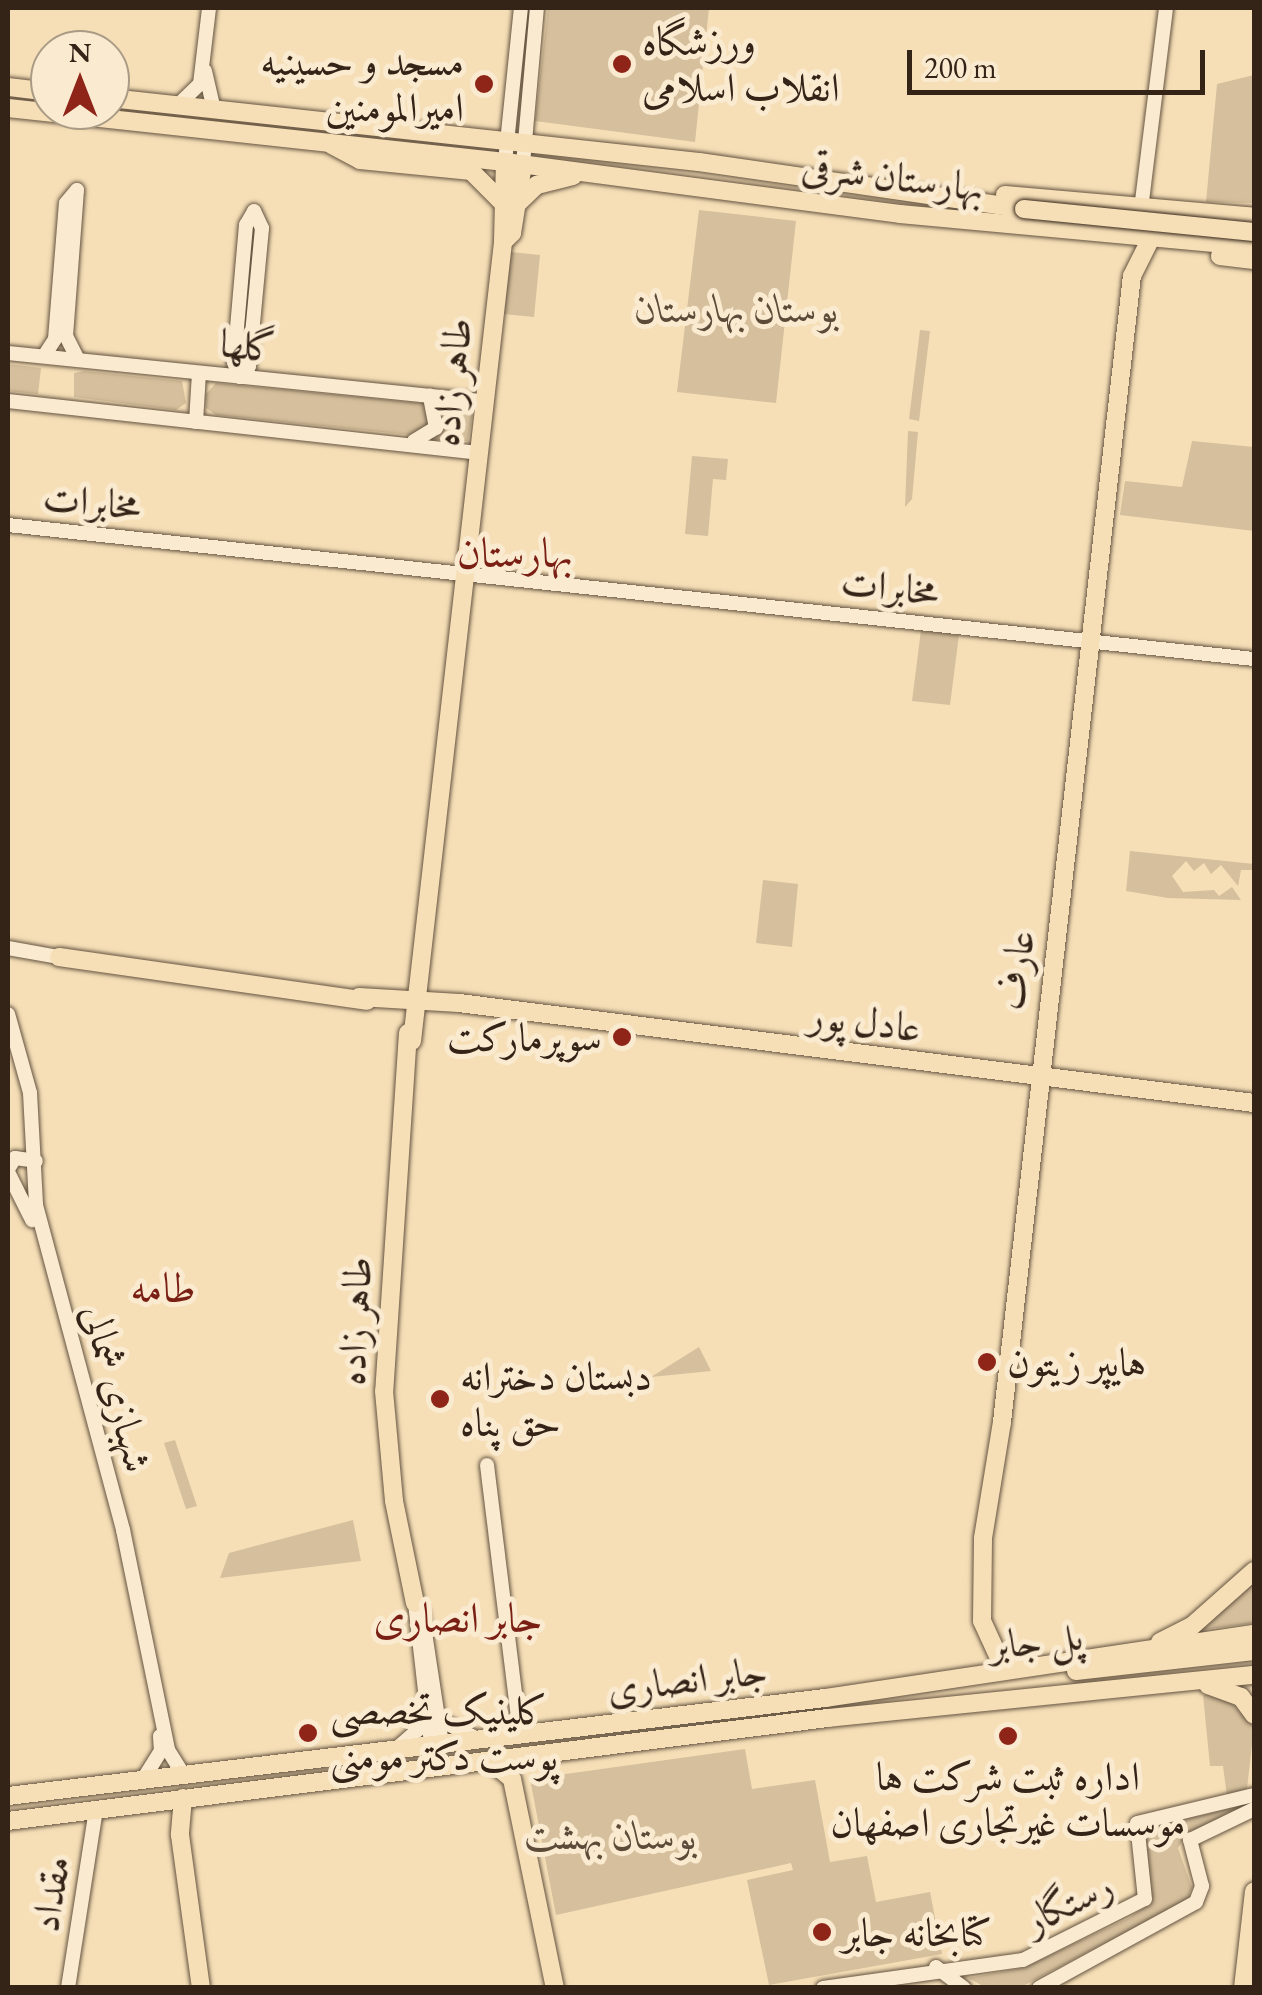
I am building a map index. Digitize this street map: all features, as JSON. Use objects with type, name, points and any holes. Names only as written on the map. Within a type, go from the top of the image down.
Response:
[{"type":"main road","name":"بهارستان شرقی","points":[[130,100],[516,142],[1024,209],[1253,221]]},
{"type":"main road","name":"بهارستان شرقی","points":[[8,108],[323,140],[1120,238],[1254,247]]},
{"type":"main road","points":[[323,140],[360,160],[471,171],[510,203],[537,185],[598,174]]},
{"type":"main road","name":"طاهر زاده","points":[[414,1604],[394,1502],[384,1391],[416,1002],[483,401],[503,242],[512,233],[514,163]]},
{"type":"main road","name":"بهارستان شرقی","points":[[915,193],[954,190],[1253,221]]},
{"type":"main road","points":[[1194,214],[1245,228],[1241,240],[1211,244]]},
{"type":"main road","points":[[1120,238],[1132,276]]},
{"type":"main road","points":[[1132,276],[1156,240],[1184,253],[1254,260]]},
{"type":"main road","name":"عارف","points":[[1004,1669],[982,1621],[983,1538],[1002,1422],[1037,1077],[1094,639],[1132,276]]},
{"type":"main road","name":"عادل پور","points":[[59,958],[1254,1103]]},
{"type":"main road","points":[[1135,1651],[1192,1626],[1254,1571]]},
{"type":"main road","points":[[972,1673],[982,1621]]},
{"type":"main road","name":"جابر انصاری","points":[[8,1821],[531,1756],[826,1708],[972,1673],[1254,1634]]},
{"type":"main road","name":"پل جابر","points":[[826,1708],[1254,1650]]},
{"type":"main road","name":"پل جابر","points":[[826,1708],[1254,1662]]},
{"type":"main road","name":"جابر انصاری","points":[[8,1796],[520,1734],[1254,1675]]},
{"type":"main road","points":[[1172,1684],[1226,1688],[1254,1715]]},
{"type":"main road","points":[[437,1743],[440,1767]]},
{"type":"main road","points":[[531,1756],[523,1777],[565,1988]]},
{"type":"main road","points":[[490,1761],[512,1779],[555,1988]]},
{"type":"main road","points":[[174,1800],[201,1988]]},
{"type":"main road","points":[[1243,1988],[1254,1892]]},
{"type":"street","points":[[176,106],[192,96],[204,66],[209,8]]},
{"type":"street","points":[[514,163],[521,8]]},
{"type":"street","points":[[516,142],[538,8]]},
{"type":"street","points":[[1141,209],[1166,8]]},
{"type":"street","points":[[204,66],[214,110]]},
{"type":"street","points":[[44,356],[55,339],[66,202],[77,190],[66,336],[78,360]]},
{"type":"street","points":[[254,211],[262,228],[249,366],[240,378],[234,362],[244,246],[254,211]]},
{"type":"street","points":[[244,246],[260,247]]},
{"type":"street","name":"گلها","points":[[8,352],[483,401]]},
{"type":"street","points":[[196,422],[199,373]]},
{"type":"street","points":[[409,443],[436,428],[430,396]]},
{"type":"street","name":"گلها","points":[[8,401],[478,453]]},
{"type":"street","name":"مخابرات","points":[[8,526],[408,565],[1254,659]]},
{"type":"street","points":[[10,955],[59,958]]},
{"type":"street","name":"شهبازی شمالی","points":[[8,1014],[30,1093],[36,1205],[123,1530],[168,1750],[184,1776]]},
{"type":"street","points":[[8,1171],[15,1158],[36,1161]]},
{"type":"street","name":"شهبازی شمالی","points":[[8,1171],[34,1228],[140,1634],[161,1751],[142,1780]]},
{"type":"street","points":[[487,1465],[520,1734]]},
{"type":"street","points":[[414,1604],[422,1613],[437,1743]]},
{"type":"street","points":[[433,1720],[479,1739]]},
{"type":"street","points":[[396,1749],[433,1720]]},
{"type":"street","name":"رستگار","points":[[824,1988],[936,1967],[1023,1960],[1124,1913],[1145,1899],[1137,1823],[1254,1795]]},
{"type":"street","points":[[1040,1988],[1196,1902],[1202,1886],[1190,1840],[1254,1809]]},
{"type":"street","name":"مقداد","points":[[68,1988],[96,1810]]},
{"type":"street","points":[[936,1967],[964,1988]]},
{"type":"green space","name":"ورزشگاه انقلاب اسلامی","points":[[548,8],[709,8],[695,142],[535,121]]},
{"type":"green space","points":[[1254,75],[1254,203],[1206,202],[1217,84]]},
{"type":"green space","name":"بوستان بهارستان","points":[[699,210],[796,221],[776,403],[677,392]]},
{"type":"green space","points":[[511,252],[540,255],[534,317],[504,314]]},
{"type":"green space","points":[[920,330],[930,331],[919,421],[909,419]]},
{"type":"green space","points":[[8,364],[41,368],[38,394],[8,391]]},
{"type":"green space","points":[[74,373],[182,381],[186,403],[176,410],[74,397]]},
{"type":"green space","points":[[216,383],[430,404],[430,425],[411,435],[216,415],[206,408],[205,395]]},
{"type":"green space","points":[[443,406],[473,411],[468,441],[435,440]]},
{"type":"green space","points":[[908,431],[918,432],[912,499],[905,507]]},
{"type":"green space","points":[[1192,441],[1254,447],[1254,531],[1120,515],[1125,481],[1182,487]]},
{"type":"green space","points":[[692,456],[728,459],[726,480],[713,479],[708,536],[685,534]]},
{"type":"green space","points":[[921,630],[959,635],[950,705],[912,701]]},
{"type":"green space","points":[[1130,851],[1254,864],[1254,870],[1241,870],[1238,886],[1221,865],[1211,874],[1204,863],[1194,871],[1186,861],[1172,876],[1183,892],[1214,890],[1219,896],[1232,887],[1241,900],[1168,898],[1126,891]]},
{"type":"green space","points":[[763,880],[798,884],[792,947],[756,943]]},
{"type":"green space","points":[[699,1347],[711,1371],[651,1377]]},
{"type":"green space","points":[[175,1440],[197,1506],[186,1509],[164,1443]]},
{"type":"green space","points":[[353,1520],[361,1561],[220,1578],[229,1553]]},
{"type":"green space","points":[[1254,1580],[1254,1623],[1200,1630]]},
{"type":"green space","points":[[1203,1695],[1224,1695],[1254,1727],[1247,1789],[1227,1796],[1223,1766],[1210,1766]]},
{"type":"green space","name":"بوستان بهشت","points":[[745,1749],[752,1789],[815,1780],[830,1862],[867,1856],[876,1902],[930,1892],[942,1954],[769,1985],[747,1880],[793,1870],[791,1863],[556,1915],[530,1779]]},
{"type":"green space","points":[[1245,1805],[1186,1836],[1178,1848],[1192,1888],[1187,1900],[1021,1987],[985,1987],[968,1978],[1023,1968],[1129,1918],[1150,1903],[1145,1829]]},
{"type":"place","name":"ورزشگاه انقلاب اسلامی","points":[[622,64]]},
{"type":"place","name":"مسجد و حسینیه امیرالمومنین","points":[[484,84]]},
{"type":"place","name":"سوپرمارکت","points":[[622,1037]]},
{"type":"place","name":"هایپر زیتون","points":[[987,1362]]},
{"type":"place","name":"دبستان دخترانه حق پناه","points":[[440,1399]]},
{"type":"place","name":"کلینیک تخصصی پوست دکتر مومنی","points":[[308,1733]]},
{"type":"place","name":"اداره ثبت شرکت ها موسسات غیرتجاری اصفهان","points":[[1008,1736]]},
{"type":"place","name":"کتابخانه جابر","points":[[822,1932]]},
{"type":"district","name":"بهارستان","points":[[515,553]]},
{"type":"district","name":"طامه","points":[[163,1288]]},
{"type":"district","name":"جابر انصاری","points":[[458,1618]]}]
